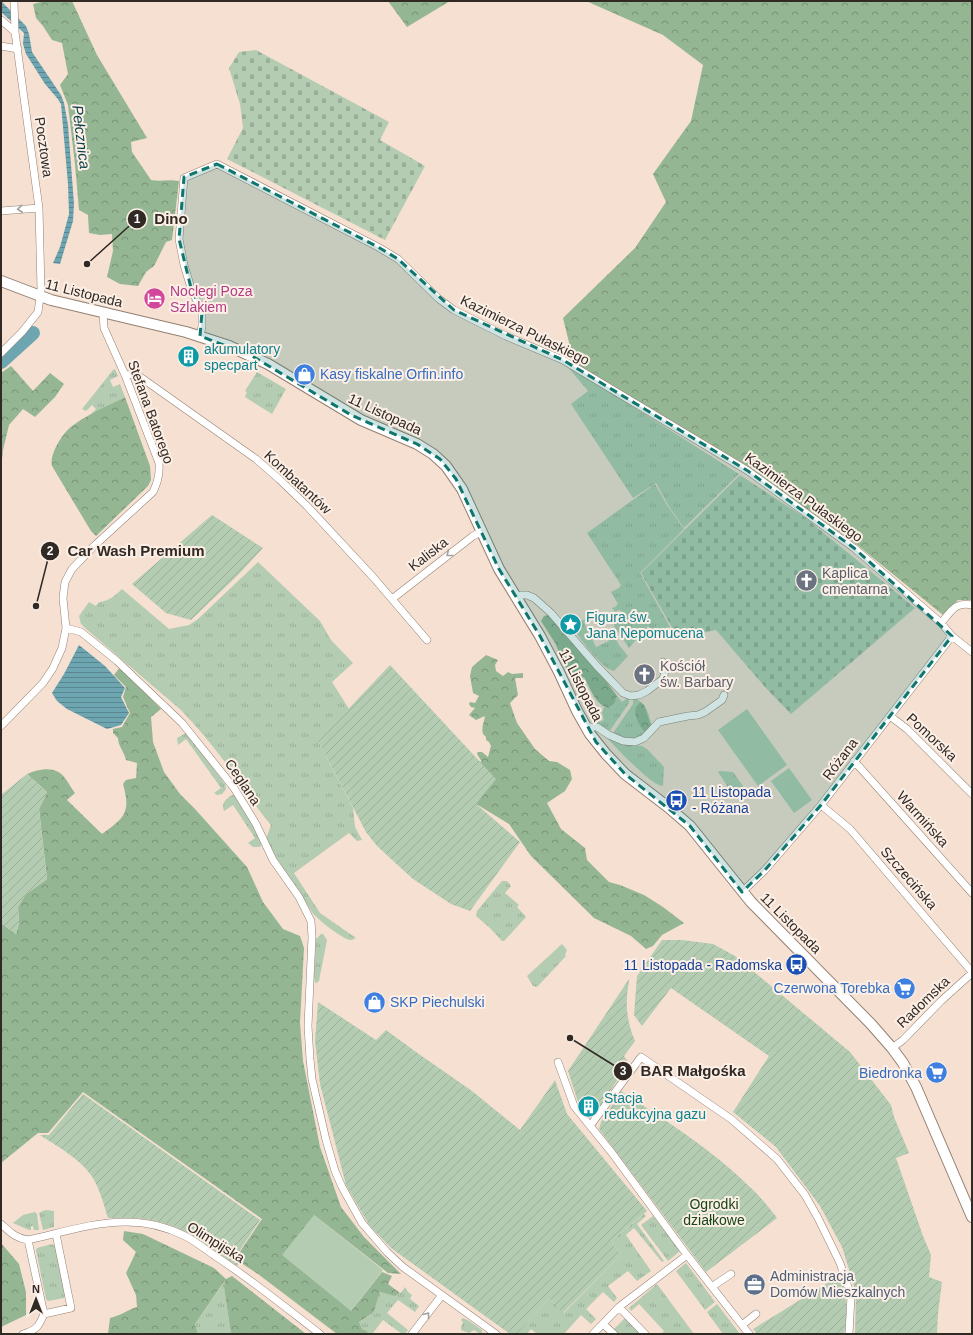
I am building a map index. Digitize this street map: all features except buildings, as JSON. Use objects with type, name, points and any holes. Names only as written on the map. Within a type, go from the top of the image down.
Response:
[{"type":"main road","name":"11 Listopada","points":[[1,281],[41,297],[200,336],[229,346],[252,356],[279,371],[356,418],[426,448],[446,466],[456,479],[468,502],[499,569],[550,654],[585,727],[606,754],[625,774],[690,826],[742,892],[762,914],[871,1024],[892,1048],[903,1063],[916,1087],[972,1217]]},
{"type":"street","name":"Pocztowa","points":[[1,353],[22,332],[38,312],[41,297],[40,208],[15,30],[14,1]]},
{"type":"street","points":[[1,20],[15,30]]},
{"type":"street","points":[[1,46],[18,49]]},
{"type":"street","name":"Kazimierza Pułaskiego","points":[[200,336],[202,312],[191,288],[184,265],[179,239],[184,178],[217,164],[378,247],[398,259],[439,299],[454,310],[506,336],[564,360],[748,471],[854,548],[941,623],[952,636],[972,652]]},
{"type":"street","points":[[1,211],[40,208]]},
{"type":"street","name":"Stefana Batorego","points":[[1,726],[44,683],[53,668],[62,648],[66,628],[63,598],[65,582],[72,569],[94,546],[153,492],[158,483],[160,474],[159,463],[125,375],[104,328],[103,313]]},
{"type":"street","name":"Kombatantów","points":[[125,375],[136,374],[256,459],[279,479],[307,506],[392,599],[427,640]]},
{"type":"street","name":"Kaliska","points":[[392,599],[473,536],[481,532]]},
{"type":"street","points":[[516,597],[527,595],[534,598],[551,613],[596,665],[623,693],[631,696],[639,695],[663,679],[666,667],[663,662]]},
{"type":"street","points":[[941,623],[957,606],[962,604],[972,605]]},
{"type":"street","name":"Ceglana","points":[[66,628],[81,632],[123,666],[182,723],[234,788],[256,824],[272,860],[299,897],[310,919],[312,937],[308,1002],[309,1052],[312,1079],[331,1157],[342,1187],[362,1223],[402,1267],[496,1334]]},
{"type":"street","name":"Różana","points":[[742,892],[765,870],[821,805],[952,636]]},
{"type":"street","points":[[585,727],[597,727],[623,741],[635,742],[644,738],[659,722],[698,715],[722,700],[724,695]]},
{"type":"street","name":"Pomorska","points":[[890,716],[907,729],[972,794]]},
{"type":"street","name":"Warmińska","points":[[854,761],[972,893]]},
{"type":"street","name":"Szczecińska","points":[[821,805],[850,829],[972,972]]},
{"type":"street","name":"Radomska","points":[[892,1048],[903,1040],[940,1001],[972,972]]},
{"type":"street","points":[[590,1126],[641,1057],[730,1118],[777,1159],[805,1195],[818,1218],[840,1263],[851,1296],[849,1334]]},
{"type":"street","points":[[558,1062],[574,1106],[612,1153],[687,1255],[713,1286],[749,1334]]},
{"type":"street","name":"Olimpijska","points":[[28,1240],[106,1223],[127,1222],[154,1225],[186,1236],[241,1273],[320,1334]]},
{"type":"street","points":[[1,1224],[12,1235],[20,1239],[28,1240],[44,1314],[39,1326],[23,1334]]},
{"type":"street","points":[[44,1314],[71,1308],[56,1234]]},
{"type":"street","points":[[593,1334],[619,1308],[687,1255]]},
{"type":"street","points":[[713,1286],[731,1274]]},
{"type":"street","points":[[412,1334],[442,1295]]},
{"type":"street","points":[[619,1308],[645,1334]]},
{"type":"street","points":[[742,1325],[756,1314]]},
{"type":"street","points":[[603,1324],[614,1334]]},
{"type":"highlighted area","points":[[217,164],[378,247],[398,259],[454,310],[563,360],[748,471],[854,548],[952,636],[821,805],[765,870],[742,892],[690,826],[625,774],[596,742],[540,636],[499,569],[456,479],[440,459],[417,444],[351,415],[252,356],[200,336],[202,312],[191,288],[179,239],[184,177]]},
{"type":"green space","points":[[45,1],[72,1],[97,55],[147,138],[131,142],[132,152],[151,180],[179,181],[172,240],[166,242],[154,266],[146,272],[138,286],[120,284],[107,277],[113,251],[112,234],[100,235],[89,233],[88,215],[79,210],[68,105],[60,85],[68,74],[62,43],[52,40],[36,18],[33,4]]},
{"type":"green space","points":[[388,1],[450,1],[407,27]]},
{"type":"green space","points":[[586,1],[972,1],[972,600],[958,600],[943,615],[856,544],[744,464],[574,363],[563,318],[635,248],[666,202],[653,174],[691,121],[703,65],[663,35]]},
{"type":"green space","points":[[256,50],[389,122],[380,140],[425,166],[385,240],[227,159],[243,128],[240,104],[229,68],[239,52]]},
{"type":"green space","points":[[11,366],[33,391],[50,373],[64,384],[55,397],[35,417],[23,409],[9,425],[3,450],[1,469],[1,373]]},
{"type":"green space","points":[[569,366],[739,474],[684,528],[668,505],[656,483],[633,498],[571,404],[588,391],[568,367]]},
{"type":"green space","points":[[115,369],[118,376],[110,380],[113,387],[120,384],[125,397],[90,415],[96,409],[92,405],[86,411],[82,409]]},
{"type":"green space","points":[[257,372],[286,389],[272,414],[245,397],[247,392],[245,391]]},
{"type":"green space","points":[[125,397],[150,466],[151,480],[148,486],[96,536],[91,531],[52,466],[53,455],[58,443],[66,431],[87,416]]},
{"type":"green space","points":[[740,475],[807,519],[915,608],[791,714],[765,687],[716,630],[678,638],[641,573]]},
{"type":"green space","points":[[655,484],[667,505],[684,529],[640,573],[670,627],[660,629],[654,633],[648,626],[629,648],[614,626],[614,622],[625,618],[623,612],[619,610],[615,612],[612,608],[618,604],[611,592],[619,588],[621,585],[587,533]]},
{"type":"green space","points":[[212,515],[263,548],[239,574],[191,620],[166,613],[132,584]]},
{"type":"green space","points":[[258,562],[320,621],[331,640],[353,663],[332,682],[349,709],[318,741],[353,808],[355,827],[362,840],[357,841],[349,833],[294,873],[320,913],[356,938],[352,940],[346,939],[335,932],[312,912],[274,854],[266,839],[271,825],[227,764],[204,736],[181,710],[85,628],[81,624],[79,616],[89,602],[96,606],[99,602],[112,598],[122,589],[169,629],[189,625],[198,619]]},
{"type":"green space","points":[[549,615],[606,681],[617,696],[614,704],[609,708],[600,704],[584,677],[573,683],[555,643],[541,621],[544,616]]},
{"type":"green space","points":[[586,619],[588,620],[584,622],[596,647],[609,641],[606,635],[612,632],[619,645],[628,656],[614,671],[603,665],[597,659],[571,627],[572,624]]},
{"type":"green space","points":[[486,655],[498,660],[495,665],[496,671],[503,676],[508,672],[512,674],[523,673],[523,678],[515,678],[518,695],[510,703],[517,723],[535,749],[549,761],[557,762],[570,770],[572,779],[565,791],[547,803],[561,829],[585,848],[587,860],[609,882],[644,895],[684,923],[662,935],[653,946],[646,949],[631,936],[594,918],[531,856],[509,824],[463,796],[472,759],[482,762],[477,754],[478,752],[482,752],[488,757],[491,746],[482,732],[485,716],[476,720],[469,715],[475,708],[471,707],[469,704],[470,702],[475,703],[479,696],[473,693],[470,676],[472,667]]},
{"type":"green space","points":[[390,665],[496,779],[476,804],[520,842],[470,911],[451,904],[413,879],[377,846],[366,832],[318,741]]},
{"type":"green space","points":[[120,667],[161,709],[151,717],[153,742],[164,772],[180,794],[247,867],[263,902],[283,929],[300,936],[304,948],[300,1023],[303,1061],[320,1147],[341,1207],[364,1237],[401,1274],[388,1273],[314,1215],[351,1311],[382,1272],[392,1276],[388,1284],[400,1293],[395,1296],[380,1292],[374,1312],[359,1322],[362,1329],[367,1331],[368,1334],[337,1334],[258,1274],[235,1259],[262,1219],[83,1092],[48,1133],[38,1133],[1,1163],[1,925],[2,924],[16,934],[19,923],[18,907],[25,895],[47,879],[39,809],[47,792],[27,774],[48,769],[56,771],[62,775],[75,793],[67,800],[102,834],[121,818],[126,808],[123,784],[126,780],[136,778],[137,763],[126,760],[118,738],[113,733],[113,729],[122,727],[130,713],[123,697],[126,687],[114,675]]},
{"type":"green space","points":[[617,696],[622,702],[629,697],[629,703],[609,732],[592,718],[597,718],[600,722],[604,720],[602,713],[604,707],[610,708],[614,704]]},
{"type":"green space","points":[[633,698],[644,705],[648,712],[652,726],[643,735],[630,739],[613,733],[633,704]]},
{"type":"green space","points":[[640,702],[644,705],[651,726],[645,732],[639,724],[635,714],[636,707]]},
{"type":"green space","points":[[747,709],[787,765],[758,786],[718,730]]},
{"type":"green space","points":[[187,733],[225,784],[226,789],[222,794],[217,795],[214,793],[221,788],[186,739],[178,745],[177,738]]},
{"type":"green space","points":[[602,733],[623,744],[642,746],[647,749],[664,767],[663,786],[657,784],[641,772]]},
{"type":"green space","points":[[789,768],[812,800],[794,813],[771,781]]},
{"type":"green space","points":[[718,772],[733,772],[743,786],[743,789],[734,796]]},
{"type":"green space","points":[[27,774],[47,792],[39,809],[47,879],[25,895],[18,907],[19,923],[16,934],[2,924],[1,925],[1,795]]},
{"type":"green space","points":[[232,795],[235,795],[259,836],[262,843],[260,847],[253,847],[248,843],[255,838],[233,805],[224,811],[224,803]]},
{"type":"green space","points":[[502,881],[507,881],[511,886],[505,893],[519,905],[517,907],[526,917],[504,941],[502,941],[476,916],[477,911]]},
{"type":"green space","points":[[323,934],[327,940],[319,981],[315,983],[316,939]]},
{"type":"green space","points":[[662,940],[682,940],[713,944],[735,956],[850,1052],[891,1105],[894,1117],[909,1153],[896,1158],[931,1255],[929,1277],[942,1282],[937,1334],[855,1334],[856,1296],[853,1282],[842,1247],[820,1206],[776,1147],[733,1112],[769,1056],[671,988],[642,1026],[634,1015],[637,976]]},
{"type":"green space","points":[[562,944],[567,950],[566,956],[537,987],[533,986],[527,976]]},
{"type":"green space","points":[[629,979],[627,1009],[635,1041],[624,1056],[629,1063],[593,1116],[578,1102],[568,1071]]},
{"type":"green space","points":[[318,1002],[376,1040],[386,1030],[472,1091],[520,1130],[555,1080],[567,1114],[647,1211],[611,1241],[621,1255],[563,1313],[549,1298],[517,1334],[510,1334],[391,1248],[369,1225],[346,1185],[320,1084],[315,1041]]},
{"type":"green space","name":"Ogrodki działkowe","points":[[621,1091],[689,1136],[721,1161],[755,1191],[777,1218],[706,1272],[599,1129],[601,1122]]},
{"type":"green space","points":[[83,1094],[260,1220],[234,1259],[240,1263],[237,1266],[191,1235],[171,1225],[148,1219],[108,1218],[98,1187],[88,1171],[76,1159],[40,1135],[49,1135]]},
{"type":"green space","points":[[45,1210],[54,1211],[54,1227],[43,1230],[39,1213]]},
{"type":"green space","points":[[35,1212],[37,1214],[39,1230],[34,1230],[33,1226],[31,1226],[31,1230],[29,1230],[13,1223],[23,1215]]},
{"type":"green space","points":[[644,1214],[646,1216],[637,1224],[664,1261],[662,1262],[634,1228],[626,1235],[651,1271],[637,1281],[628,1271],[608,1286],[617,1298],[614,1302],[603,1292],[586,1309],[596,1319],[591,1324],[581,1315],[564,1334],[537,1334],[531,1329],[527,1334],[517,1334],[549,1298],[564,1313],[621,1255],[611,1241]]},
{"type":"green space","points":[[314,1215],[383,1270],[351,1311],[282,1255]]},
{"type":"green space","points":[[653,1216],[680,1251],[668,1261],[641,1225]]},
{"type":"green space","points":[[124,1231],[143,1234],[214,1268],[226,1279],[232,1276],[306,1334],[231,1334],[224,1287],[225,1280],[195,1324],[198,1334],[108,1334],[110,1318],[137,1307],[136,1295],[126,1273],[136,1252],[123,1240]]},
{"type":"green space","points":[[1,1243],[19,1264],[26,1292],[26,1315],[1,1327]]},
{"type":"green space","points":[[52,1244],[55,1246],[65,1295],[64,1298],[48,1301],[46,1299],[36,1250],[37,1248]]},
{"type":"green space","points":[[686,1263],[715,1302],[705,1310],[676,1271]]},
{"type":"green space","points":[[839,1276],[846,1297],[844,1334],[757,1334],[753,1329]]},
{"type":"green space","points":[[226,1279],[224,1287],[231,1334],[198,1334],[195,1324]]},
{"type":"green space","points":[[657,1284],[694,1334],[661,1334],[664,1331],[639,1304],[631,1311],[629,1308]]},
{"type":"green space","points":[[405,1287],[412,1295],[410,1299],[419,1306],[415,1312],[398,1300],[387,1313],[408,1330],[405,1334],[402,1334],[383,1320],[373,1333],[374,1334],[368,1334],[367,1331],[362,1329],[359,1322],[374,1312],[380,1292],[397,1295]]},
{"type":"green space","points":[[717,1304],[740,1334],[723,1334],[707,1312]]},
{"type":"green space","points":[[463,1318],[482,1330],[482,1334],[474,1330],[469,1333],[461,1330],[463,1322],[461,1320]]},
{"type":"green space","points":[[625,1318],[642,1334],[617,1334],[614,1329]]},
{"type":"water","points":[[1,1],[26,26],[32,52],[61,95],[64,103],[68,125],[74,204],[73,221],[60,264],[53,263],[60,247],[69,214],[61,104],[45,84],[26,54],[23,44],[24,33],[1,12]]},
{"type":"water","points":[[79,645],[105,666],[125,688],[121,697],[129,713],[121,725],[107,729],[67,709],[57,701],[52,693]]},
{"type":"waterway","name":"Pełcznica","points":[[1,362],[33,333]]},
{"type":"place","name":"Dino","points":[[87,264]]},
{"type":"place","name":"Noclegi Poza Szlakiem","points":[[154,299]]},
{"type":"place","name":"akumulatory specpart","points":[[189,357]]},
{"type":"place","name":"Kasy fiskalne Orfin.info","points":[[305,374]]},
{"type":"place","name":"Kaplica cmentarna","points":[[807,581]]},
{"type":"place","name":"Car Wash Premium","points":[[36,606]]},
{"type":"place","name":"Figura św. Jana Nepomucena","points":[[570,625]]},
{"type":"place","name":"Kościół św. Barbary","points":[[645,674]]},
{"type":"place","name":"11 Listopada - Różana","points":[[677,800]]},
{"type":"place","name":"11 Listopada - Radomska","points":[[797,965]]},
{"type":"place","name":"Czerwona Torebka","points":[[905,988]]},
{"type":"place","name":"SKP Piechulski","points":[[374,1002]]},
{"type":"place","name":"BAR Małgośka","points":[[570,1038]]},
{"type":"place","name":"Biedronka","points":[[937,1073]]},
{"type":"place","name":"Stacja redukcyjna gazu","points":[[589,1106]]},
{"type":"place","name":"Administracja Domów Mieszkalnych","points":[[755,1284]]}]
